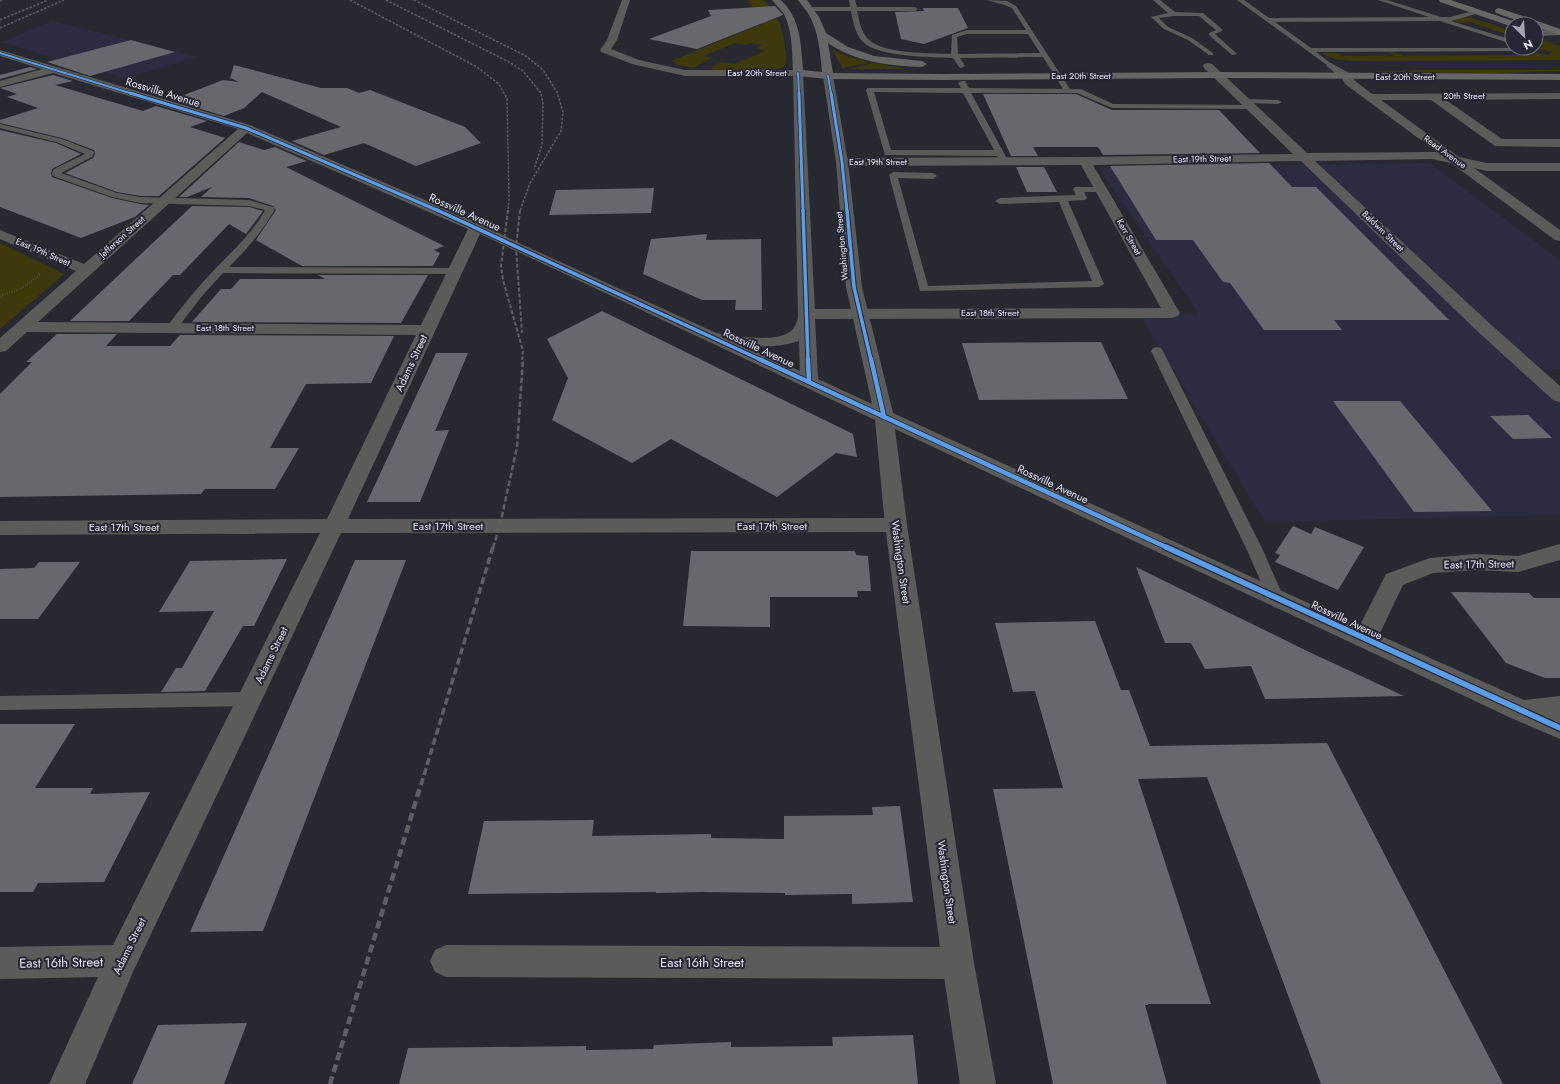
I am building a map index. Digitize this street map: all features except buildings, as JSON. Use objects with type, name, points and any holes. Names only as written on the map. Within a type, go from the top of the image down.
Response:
[{"type":"main road","points":[[776,0],[781,4],[789,16],[794,29],[798,73]]},
{"type":"main road","points":[[802,0],[814,13]]},
{"type":"main road","points":[[1443,0],[1504,21]]},
{"type":"main road","points":[[1467,0],[1513,16]]},
{"type":"main road","name":"Washington Street","points":[[814,13],[822,34],[828,74]]},
{"type":"main road","points":[[1544,27],[1560,32]]},
{"type":"main road","points":[[822,34],[847,51],[862,56],[907,64],[984,66]]},
{"type":"main road","points":[[1544,35],[1560,40]]},
{"type":"main road","name":"East 20th Street","points":[[828,74],[999,66],[1560,67]]},
{"type":"main road","name":"East 20th Street","points":[[798,73],[959,77],[1218,75],[1560,77]]},
{"type":"street","name":"East 20th Street","points":[[626,0],[612,40],[606,50],[636,62],[685,73],[798,73]]},
{"type":"street","points":[[1544,33],[1560,32]]},
{"type":"street","name":"Rossville Avenue","points":[[0,53],[246,128],[476,227],[516,247],[1520,711],[1560,728]]},
{"type":"street","name":"Baldwin Street","points":[[1208,66],[1481,325],[1560,396]]},
{"type":"street","name":"Read Avenue","points":[[1331,66],[1346,76],[1349,82],[1369,97],[1459,161],[1560,237]]},
{"type":"street","points":[[0,84],[55,69]]},
{"type":"street","points":[[798,73],[810,382]]},
{"type":"street","name":"Washington Street","points":[[828,74],[842,162],[854,287],[884,417],[896,525],[958,963],[978,1084]]},
{"type":"street","points":[[1433,96],[1499,143],[1560,143]]},
{"type":"street","points":[[1536,96],[1554,107]]},
{"type":"street","name":"20th Street","points":[[1369,97],[1560,96]]},
{"type":"street","name":"Jefferson Street","points":[[0,347],[246,128]]},
{"type":"street","name":"East 19th Street","points":[[842,162],[1002,157],[1085,161],[1432,155],[1487,167],[1560,167]]},
{"type":"street","name":"Kerr Street","points":[[1085,161],[1172,313]]},
{"type":"street","name":"Adams Street","points":[[67,1084],[122,961],[334,526],[476,227]]},
{"type":"street","name":"East 19th Street","points":[[0,234],[86,270]]},
{"type":"street","name":"East 18th Street","points":[[808,314],[1172,313]]},
{"type":"street","points":[[714,338],[771,342],[792,338],[801,331],[808,314]]},
{"type":"street","name":"East 18th Street","points":[[23,327],[427,330]]},
{"type":"street","name":"East 17th Street","points":[[0,528],[896,525]]},
{"type":"street","name":"East 17th Street","points":[[1365,639],[1394,580],[1430,566],[1475,562],[1518,564],[1560,552]]},
{"type":"street","points":[[1520,711],[1560,706]]},
{"type":"street","name":"East 16th Street","points":[[0,964],[122,961]]},
{"type":"street","name":"East 16th Street","points":[[446,962],[958,963]]},
{"type":"lane","points":[[852,0],[862,37],[868,44],[882,50],[901,53],[955,55],[1044,55]]},
{"type":"lane","points":[[989,0],[1014,7],[1068,91]]},
{"type":"lane","points":[[1156,0],[1172,14]]},
{"type":"lane","points":[[1240,0],[1331,66]]},
{"type":"lane","points":[[1381,0],[1504,39]]},
{"type":"lane","points":[[814,13],[854,9],[915,9]]},
{"type":"lane","points":[[1268,20],[1450,19],[1477,12]]},
{"type":"lane","points":[[1179,34],[1205,34],[1220,30],[1201,14],[1172,14],[1154,17],[1166,28],[1179,34],[1190,39],[1211,54],[1234,54],[1205,34]]},
{"type":"lane","points":[[961,66],[955,55],[954,36],[967,32],[1030,32]]},
{"type":"lane","points":[[1310,50],[1504,49]]},
{"type":"lane","points":[[1208,66],[1211,54]]},
{"type":"lane","points":[[959,77],[1002,157]]},
{"type":"lane","points":[[1002,157],[888,153],[870,90],[1078,91],[1112,106],[1249,104],[1278,102]]},
{"type":"lane","points":[[0,126],[62,142],[90,153],[83,159],[59,170],[56,174],[115,195],[140,200],[249,203],[270,209],[262,225],[245,246],[198,294],[172,328]]},
{"type":"lane","points":[[933,176],[893,175],[924,289],[1099,284],[1062,198]]},
{"type":"lane","points":[[1000,201],[1082,198],[1078,189],[1101,189]]},
{"type":"lane","points":[[220,270],[456,271]]},
{"type":"lane","points":[[1157,351],[1254,548],[1276,598]]},
{"type":"lane","points":[[0,703],[250,699]]},
{"type":"path","points":[[0,296],[22,288],[40,275],[36,269]]},
{"type":"shaded area","points":[[747,0],[763,0],[774,12],[779,21],[783,37],[786,55],[785,65],[781,68],[763,71],[712,70],[713,66],[722,62],[734,64],[766,51],[756,48],[762,45],[750,43],[745,45],[735,43],[703,56],[711,58],[693,68],[673,64],[677,63],[671,61],[762,24]]},
{"type":"shaded area","points":[[1466,16],[1504,28],[1504,33],[1469,22],[1460,23],[1453,20]]},
{"type":"shaded area","points":[[52,21],[197,57],[125,78],[2,42]]},
{"type":"shaded area","points":[[1544,41],[1560,46],[1560,60],[1353,61],[1333,58],[1322,53],[1337,53],[1343,56],[1394,56],[1390,52],[1392,52],[1403,56],[1544,56],[1544,54],[1548,55],[1553,52],[1544,50]]},
{"type":"shaded area","points":[[834,50],[846,56],[870,62],[843,69],[833,51]]},
{"type":"shaded area","points":[[873,63],[902,68],[905,69],[848,69]]},
{"type":"shaded area","points":[[1415,70],[1560,71],[1492,73],[1368,72]]},
{"type":"shaded area","points":[[1430,163],[1560,260],[1560,369],[1533,370],[1560,395],[1560,515],[1265,522],[1141,316],[1199,314],[1098,167]]},
{"type":"shaded area","points":[[0,243],[64,274],[0,329]]},
{"type":"railway","points":[[0,20],[48,0]]},
{"type":"railway","points":[[0,28],[64,0]]},
{"type":"railway","points":[[350,0],[477,67],[499,84],[507,99],[508,211]]},
{"type":"railway","points":[[386,0],[509,62],[523,71],[541,93],[543,103],[542,145],[534,169]]},
{"type":"railway","points":[[414,0],[526,56],[543,70],[557,92],[563,112],[561,131],[530,183],[520,211]]},
{"type":"railway","points":[[508,210],[501,266],[503,280],[523,351],[522,360]]},
{"type":"railway","points":[[520,210],[516,247],[522,333]]},
{"type":"railway","points":[[493,548],[500,525],[517,447],[523,359]]},
{"type":"railway","points":[[421,785],[493,547]]},
{"type":"railway","points":[[330,1084],[421,784]]},
{"type":"cycle path","points":[[0,53],[246,128],[476,227],[516,247],[1560,728]]},
{"type":"cycle path","points":[[798,73],[809,382]]},
{"type":"cycle path","points":[[828,76],[842,162],[854,287],[884,417]]}]
